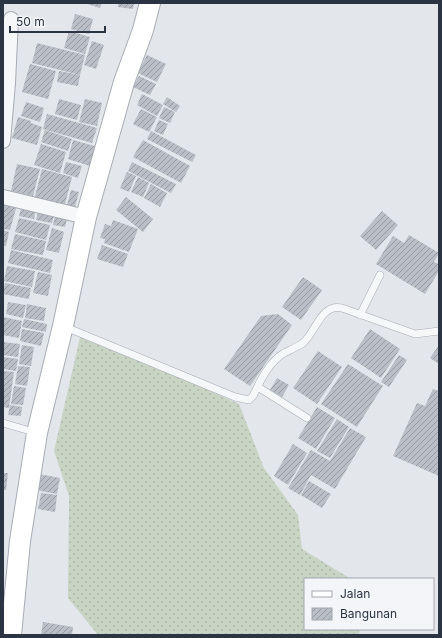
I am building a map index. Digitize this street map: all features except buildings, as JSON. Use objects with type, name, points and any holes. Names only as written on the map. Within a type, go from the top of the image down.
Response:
[{"type":"street","points":[[11,635],[20,541],[37,433],[63,326],[86,217],[124,82],[143,30],[150,3]]},
{"type":"street","points":[[3,141],[11,19]]},
{"type":"street","points":[[3,197],[86,217]]},
{"type":"lane","points":[[360,315],[380,275]]},
{"type":"lane","points":[[63,326],[235,397],[249,400],[273,362],[283,354],[302,343],[312,333],[324,314],[331,308],[342,308],[415,334],[439,331]]},
{"type":"lane","points":[[258,387],[307,418]]},
{"type":"lane","points":[[3,423],[37,433]]},
{"type":"green space","points":[[81,333],[239,404],[264,468],[298,515],[302,549],[349,578],[304,578],[304,630],[360,630],[359,635],[98,635],[68,598],[69,496],[54,451]]}]
